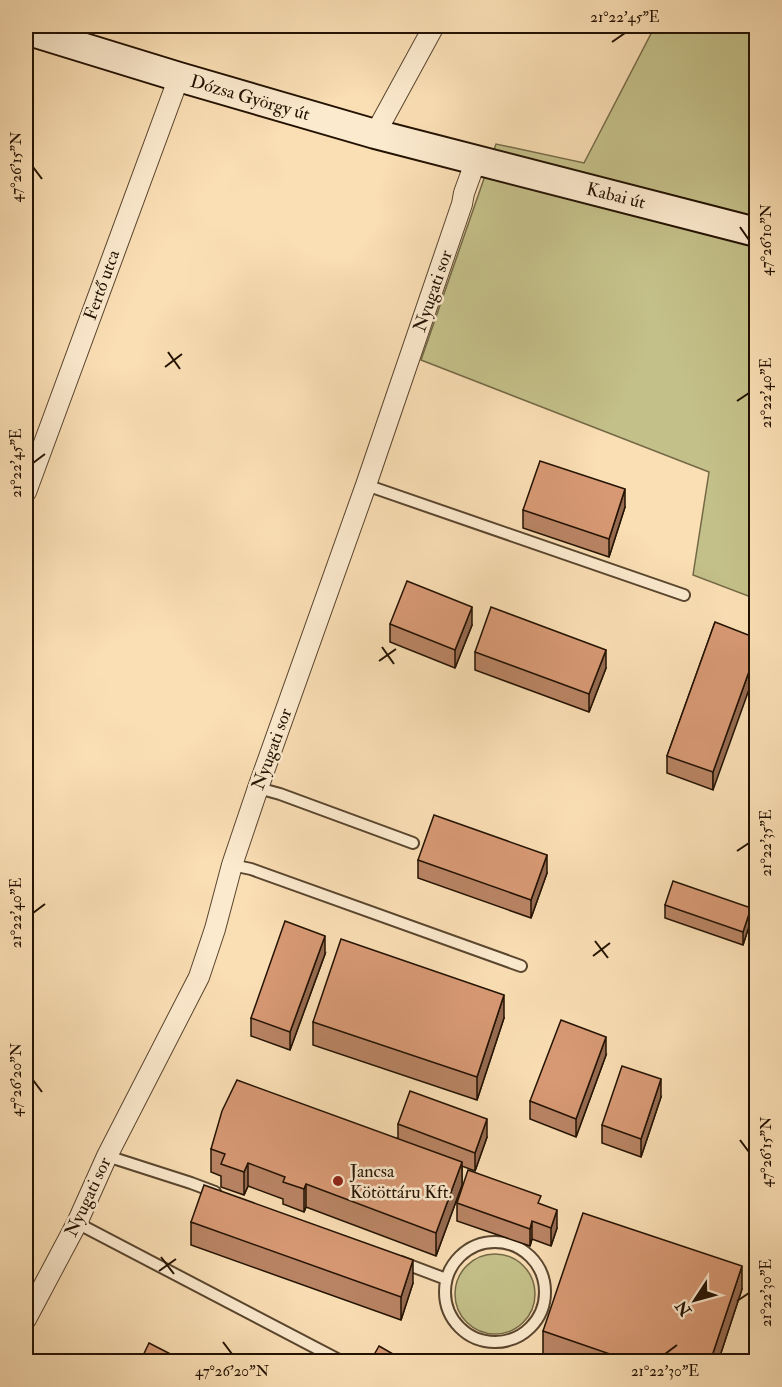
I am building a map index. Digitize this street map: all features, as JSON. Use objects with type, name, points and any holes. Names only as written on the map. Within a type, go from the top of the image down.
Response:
[{"type":"main road","name":"Dózsa György út","points":[[26,30],[375,134],[476,160]]},
{"type":"main road","name":"Kabai út","points":[[476,160],[756,232]]},
{"type":"street","points":[[375,134],[434,26]]},
{"type":"street","name":"Fertő utca","points":[[26,492],[179,77]]},
{"type":"street","name":"Nyugati sor","points":[[26,1319],[77,1223],[107,1156],[199,977],[232,865],[258,788],[366,485],[476,160]]},
{"type":"lane","points":[[366,485],[684,595]]},
{"type":"lane","points":[[258,788],[413,843]]},
{"type":"lane","points":[[232,865],[251,869],[521,966]]},
{"type":"lane","points":[[107,1156],[191,1182],[224,1195]]},
{"type":"lane","points":[[77,1223],[337,1359]]},
{"type":"lane","points":[[504,1242],[521,1249],[535,1262],[543,1278],[546,1297],[540,1315],[529,1330],[513,1340],[495,1343],[477,1340],[461,1330],[449,1315],[444,1297],[446,1279],[454,1262],[468,1249],[485,1243],[504,1242]]},
{"type":"lane","points":[[390,1258],[446,1279]]},
{"type":"shaded area","points":[[655,26],[756,26],[756,599],[693,575],[709,472],[421,360],[496,144],[584,163]]},
{"type":"shaded area","points":[[495,1254],[510,1257],[523,1266],[532,1279],[535,1294],[532,1309],[523,1322],[510,1331],[495,1334],[480,1331],[467,1322],[458,1309],[455,1294],[458,1279],[467,1266],[480,1257]]},
{"type":"building","points":[[540,461],[625,489],[609,539],[523,510]]},
{"type":"building","points":[[407,581],[472,607],[455,650],[390,624]]},
{"type":"building","points":[[491,607],[606,650],[589,694],[475,652]]},
{"type":"building","points":[[715,622],[756,638],[756,652],[713,772],[667,756]]},
{"type":"building","points":[[434,815],[547,855],[531,900],[418,860]]},
{"type":"building","points":[[673,881],[751,908],[743,932],[665,905]]},
{"type":"building","points":[[285,921],[325,936],[290,1032],[251,1018]]},
{"type":"building","points":[[341,939],[504,995],[477,1077],[313,1022]]},
{"type":"building","points":[[561,1020],[606,1037],[576,1119],[530,1101]]},
{"type":"building","points":[[622,1066],[661,1079],[641,1139],[602,1125]]},
{"type":"building","name":"Jancsa Kötöttáru Kft.","points":[[237,1080],[462,1162],[436,1233],[306,1184],[304,1189],[283,1182],[285,1177],[248,1163],[244,1172],[221,1164],[225,1154],[211,1149],[222,1111]]},
{"type":"building","points":[[410,1091],[487,1119],[475,1153],[398,1124]]},
{"type":"building","points":[[468,1170],[541,1196],[538,1203],[557,1210],[551,1228],[532,1221],[530,1229],[457,1203]]},
{"type":"building","points":[[204,1185],[413,1260],[401,1297],[191,1222]]},
{"type":"building","points":[[583,1213],[742,1266],[710,1362],[633,1362],[543,1331]]},
{"type":"building","points":[[149,1343],[186,1362],[140,1362]]},
{"type":"building","points":[[379,1346],[407,1362],[370,1362]]},
{"type":"place","name":"Jancsa Kötöttáru Kft.","points":[[338,1181]]}]
